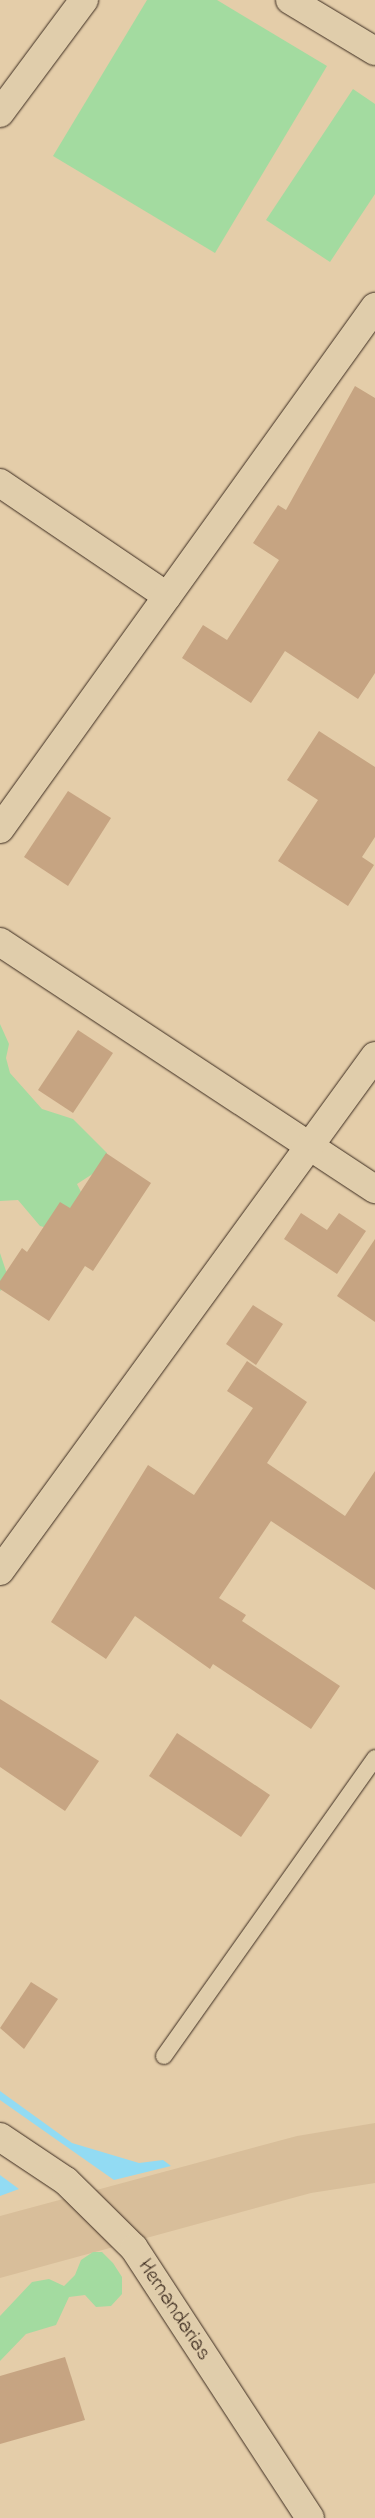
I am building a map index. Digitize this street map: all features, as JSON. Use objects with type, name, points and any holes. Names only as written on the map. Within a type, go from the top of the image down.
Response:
[{"type":"street","points":[[0,113],[84,0]]},
{"type":"street","points":[[290,0],[375,51]]},
{"type":"street","points":[[0,829],[375,307]]},
{"type":"street","points":[[0,483],[167,596]]},
{"type":"street","points":[[0,942],[375,1189]]},
{"type":"street","points":[[0,1571],[308,1145],[375,1056]]},
{"type":"street","name":"Hernandarias","points":[[0,2137],[66,2181],[134,2248],[310,2518]]},
{"type":"lane","points":[[164,2056],[375,1758]]},
{"type":"shaded area","points":[[375,2123],[375,2183],[311,2193],[0,2278],[0,2216],[297,2136]]},
{"type":"green space","points":[[147,0],[217,0],[327,66],[215,253],[53,156]]},
{"type":"green space","points":[[353,89],[375,104],[375,194],[330,262],[266,220]]},
{"type":"green space","points":[[0,1024],[9,1044],[6,1058],[10,1073],[42,1109],[73,1119],[107,1153],[105,1166],[77,1184],[84,1198],[55,1230],[40,1226],[18,1200],[0,1201]]},
{"type":"green space","points":[[0,1253],[10,1283],[0,1291]]},
{"type":"green space","points":[[93,2252],[102,2252],[113,2263],[122,2277],[122,2294],[111,2306],[96,2307],[85,2295],[69,2297],[56,2325],[26,2334],[0,2361],[0,2316],[32,2282],[49,2279],[64,2286],[75,2275],[81,2260]]},
{"type":"water","points":[[0,2091],[72,2143],[139,2163],[163,2160],[171,2166],[114,2180],[0,2100]]},
{"type":"water","points":[[0,2175],[19,2189],[0,2196]]},
{"type":"building","points":[[355,386],[375,398],[375,673],[358,699],[285,651],[251,703],[182,658],[203,625],[227,640],[279,560],[253,543],[278,505],[286,510]]},
{"type":"building","points":[[319,731],[375,767],[375,837],[362,857],[374,865],[348,906],[278,861],[318,800],[287,780]]},
{"type":"building","points":[[68,791],[111,818],[68,886],[24,857]]},
{"type":"building","points":[[78,1030],[113,1053],[73,1113],[38,1090]]},
{"type":"building","points":[[106,1153],[151,1183],[93,1271],[85,1266],[49,1321],[0,1289],[0,1281],[22,1248],[27,1252],[60,1202],[70,1208]]},
{"type":"building","points":[[301,1213],[327,1230],[339,1213],[366,1231],[337,1274],[284,1239]]},
{"type":"building","points":[[375,1239],[375,1322],[337,1296]]},
{"type":"building","points":[[253,1305],[283,1324],[256,1365],[226,1344]]},
{"type":"building","points":[[247,1361],[307,1402],[267,1463],[345,1516],[375,1471],[375,1590],[271,1521],[219,1598],[246,1615],[242,1621],[340,1686],[311,1729],[213,1664],[210,1669],[135,1616],[106,1659],[51,1622],[148,1465],[194,1495],[253,1408],[227,1391]]},
{"type":"building","points":[[0,1699],[99,1761],[65,1811],[0,1767]]},
{"type":"building","points":[[177,1733],[270,1795],[241,1837],[149,1776]]},
{"type":"building","points":[[31,1982],[58,1999],[24,2049],[0,2028]]},
{"type":"building","points":[[65,2357],[85,2420],[0,2444],[0,2376]]}]
